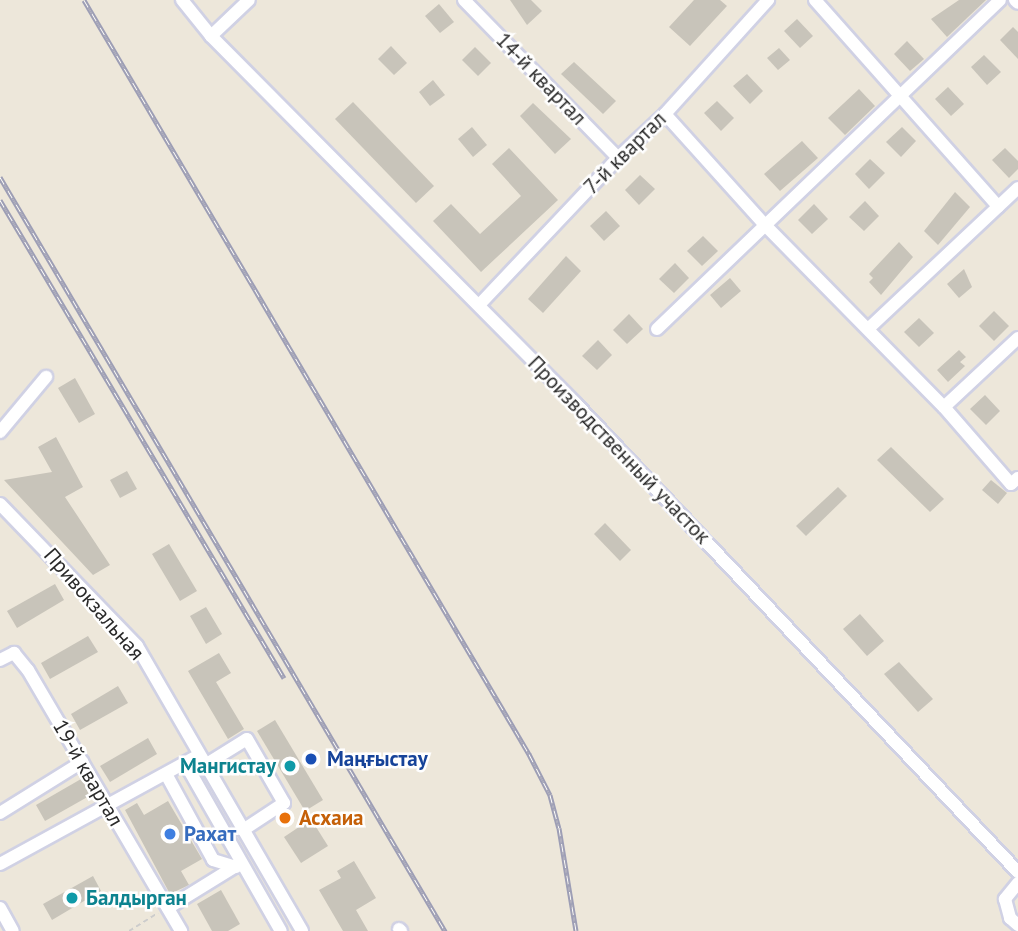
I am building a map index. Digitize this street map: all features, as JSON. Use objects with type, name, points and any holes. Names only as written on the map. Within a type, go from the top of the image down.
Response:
[{"type":"street","name":"Производственный участок","points":[[182,0],[211,36],[480,304],[1018,872]]},
{"type":"street","points":[[211,36],[249,0]]},
{"type":"street","name":"14-й квартал","points":[[464,0],[618,158]]},
{"type":"street","name":"7-й квартал","points":[[480,304],[618,158],[666,114],[768,0]]},
{"type":"street","points":[[815,0],[998,206]]},
{"type":"street","points":[[657,329],[763,223],[1000,0]]},
{"type":"street","points":[[666,114],[763,223],[1014,481]]},
{"type":"street","points":[[868,329],[1018,188]]},
{"type":"street","points":[[944,407],[1018,338]]},
{"type":"street","points":[[0,432],[46,377]]},
{"type":"street","name":"Привокзальная","points":[[0,505],[136,646],[302,931]]},
{"type":"street","name":"19-й квартал","points":[[0,660],[13,653],[28,670],[181,931]]},
{"type":"street","points":[[0,864],[109,808],[185,763],[202,760],[247,739],[284,803],[243,830]]},
{"type":"street","points":[[0,813],[82,762]]},
{"type":"street","points":[[185,763],[235,844],[238,865],[281,931]]},
{"type":"street","points":[[166,774],[213,860],[238,865]]},
{"type":"street","points":[[168,908],[257,854]]},
{"type":"street","points":[[1018,883],[1006,899],[1010,918],[1018,925]]},
{"type":"street","points":[[0,908],[13,931]]},
{"type":"path","points":[[129,931],[168,908]]},
{"type":"building","points":[[510,0],[531,0],[542,11],[527,25]]},
{"type":"building","points":[[694,0],[720,0],[727,6],[690,46],[669,27]]},
{"type":"building","points":[[959,0],[986,0],[947,37],[931,19]]},
{"type":"building","points":[[439,4],[454,22],[440,33],[425,16]]},
{"type":"building","points":[[797,19],[813,36],[800,48],[784,31]]},
{"type":"building","points":[[1013,27],[1018,32],[1018,59],[1000,40]]},
{"type":"building","points":[[907,41],[924,59],[910,71],[894,54]]},
{"type":"building","points":[[391,46],[407,63],[394,75],[378,59]]},
{"type":"building","points":[[475,47],[491,63],[478,76],[462,60]]},
{"type":"building","points":[[779,48],[790,60],[778,70],[767,58]]},
{"type":"building","points":[[984,55],[1001,72],[987,85],[971,67]]},
{"type":"building","points":[[574,62],[616,101],[603,114],[561,74]]},
{"type":"building","points":[[747,74],[763,91],[750,104],[733,86]]},
{"type":"building","points":[[433,80],[445,95],[430,106],[419,92]]},
{"type":"building","points":[[948,87],[964,104],[951,116],[935,99]]},
{"type":"building","points":[[859,89],[875,106],[845,135],[828,118]]},
{"type":"building","points":[[717,101],[734,118],[721,131],[704,113]]},
{"type":"building","points":[[353,102],[434,186],[416,203],[335,119]]},
{"type":"building","points":[[533,103],[571,139],[555,154],[520,116]]},
{"type":"building","points":[[472,127],[487,145],[473,157],[458,139]]},
{"type":"building","points":[[902,127],[916,141],[901,157],[886,142]]},
{"type":"building","points":[[802,141],[818,158],[780,191],[764,174]]},
{"type":"building","points":[[509,148],[558,200],[481,272],[433,221],[451,204],[480,234],[521,196],[492,164]]},
{"type":"building","points":[[1005,148],[1018,161],[1018,169],[1009,178],[992,160]]},
{"type":"building","points":[[870,159],[885,173],[869,189],[855,174]]},
{"type":"building","points":[[640,175],[655,189],[639,205],[625,190]]},
{"type":"building","points":[[955,192],[970,207],[938,245],[924,231]]},
{"type":"building","points":[[865,201],[879,216],[864,231],[849,217]]},
{"type":"building","points":[[814,204],[828,219],[812,234],[798,220]]},
{"type":"building","points":[[606,211],[620,226],[604,241],[590,226]]},
{"type":"building","points":[[703,236],[718,251],[702,266],[687,251]]},
{"type":"building","points":[[899,242],[913,257],[881,295],[869,282],[873,278],[869,274]]},
{"type":"building","points":[[566,256],[581,271],[543,313],[528,299]]},
{"type":"building","points":[[675,263],[689,278],[674,293],[659,279]]},
{"type":"building","points":[[964,269],[972,287],[959,298],[947,284]]},
{"type":"building","points":[[730,278],[741,291],[721,308],[710,295]]},
{"type":"building","points":[[994,311],[1009,326],[994,341],[979,326]]},
{"type":"building","points":[[629,314],[643,329],[627,344],[613,330]]},
{"type":"building","points":[[919,318],[934,333],[919,347],[904,332]]},
{"type":"building","points":[[598,340],[612,355],[597,370],[582,356]]},
{"type":"building","points":[[959,350],[966,357],[960,362],[965,366],[948,382],[937,370]]},
{"type":"building","points":[[75,378],[95,414],[79,423],[58,388]]},
{"type":"building","points":[[985,395],[1000,411],[986,425],[970,409]]},
{"type":"building","points":[[56,437],[83,487],[65,497],[110,565],[93,575],[4,480],[52,472],[38,447]]},
{"type":"building","points":[[891,447],[944,499],[930,512],[877,460]]},
{"type":"building","points":[[127,471],[137,489],[120,498],[110,480]]},
{"type":"building","points":[[991,480],[1007,493],[998,504],[982,490]]},
{"type":"building","points":[[838,487],[847,496],[806,536],[796,526]]},
{"type":"building","points":[[605,523],[631,550],[620,561],[594,534]]},
{"type":"building","points":[[169,544],[197,591],[180,601],[152,554]]},
{"type":"building","points":[[55,584],[64,600],[17,628],[7,611]]},
{"type":"building","points":[[206,607],[222,634],[206,644],[190,616]]},
{"type":"building","points":[[860,614],[884,641],[867,656],[843,629]]},
{"type":"building","points":[[88,636],[98,652],[50,679],[41,663]]},
{"type":"building","points":[[219,653],[231,673],[216,682],[244,729],[228,739],[188,671]]},
{"type":"building","points":[[899,662],[933,699],[918,712],[884,674]]},
{"type":"building","points":[[118,686],[128,703],[80,730],[71,714]]},
{"type":"building","name":"Мангистау","points":[[275,720],[323,800],[305,811],[257,731]]},
{"type":"building","points":[[148,738],[157,754],[110,782],[100,766]]},
{"type":"building","points":[[81,779],[91,795],[45,821],[36,805]]},
{"type":"building","points":[[168,801],[202,859],[181,871],[189,885],[170,894],[125,810],[137,803],[144,815]]},
{"type":"building","points":[[311,819],[328,846],[301,863],[284,837]]},
{"type":"building","points":[[354,861],[376,898],[356,910],[368,931],[343,931],[319,890],[341,878],[337,871]]},
{"type":"building","name":"Балдырган","points":[[93,876],[101,891],[52,920],[43,904]]},
{"type":"building","points":[[221,890],[240,924],[228,931],[212,931],[197,904]]},
{"type":"railway","points":[[84,0],[529,754],[550,795],[559,828],[576,931]]},
{"type":"railway","points":[[0,177],[445,931]]},
{"type":"railway","points":[[0,200],[284,678]]},
{"type":"place","name":"Маңғыстау","points":[[311,759]]},
{"type":"place","name":"Мангистау","points":[[290,766]]},
{"type":"place","name":"Асхаиа","points":[[285,818]]},
{"type":"place","name":"Рахат","points":[[170,834]]},
{"type":"place","name":"Балдырган","points":[[72,898]]}]
